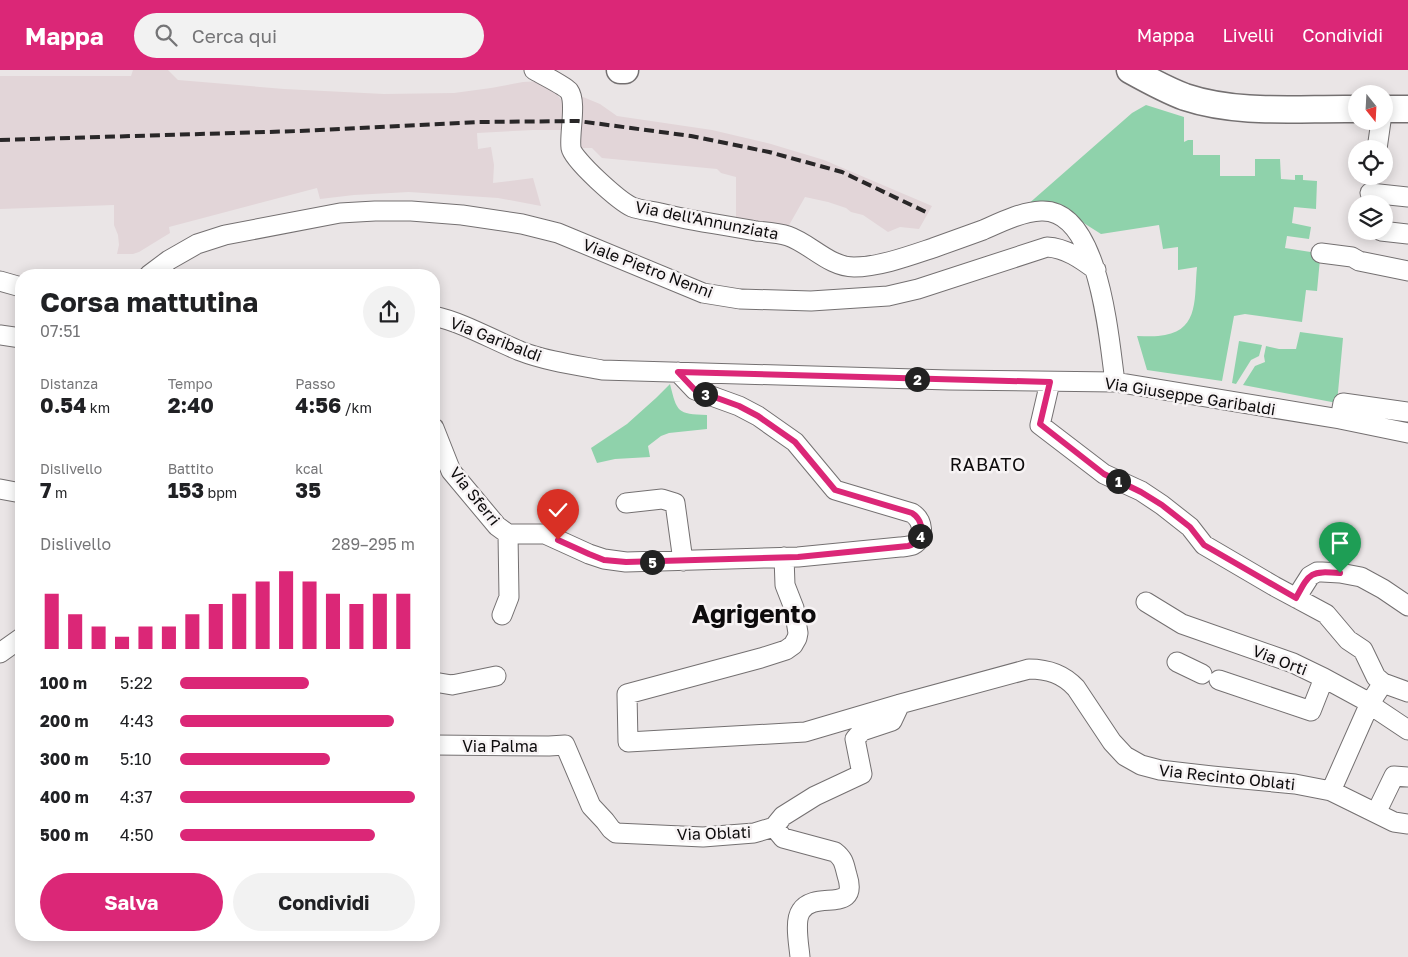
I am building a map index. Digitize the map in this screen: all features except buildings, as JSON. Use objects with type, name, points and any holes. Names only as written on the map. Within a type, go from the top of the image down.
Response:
[{"type":"street","name":"Via dell'Annunziata","points":[[534,70],[568,90],[572,99],[571,149],[579,161],[620,199],[633,207],[668,216],[788,236],[839,266],[854,267],[891,262],[1024,214],[1051,211],[1062,216],[1072,225],[1085,244],[1096,270]]},
{"type":"street","points":[[620,70],[625,70]]},
{"type":"street","points":[[1130,70],[1153,83],[1185,97],[1218,105],[1260,109],[1348,109]]},
{"type":"street","points":[[1393,109],[1408,109]]},
{"type":"street","points":[[1370,191],[1408,197]]},
{"type":"street","name":"Viale Pietro Nenni","points":[[157,269],[197,244],[225,235],[340,213],[411,211],[462,215],[522,224],[558,233],[703,293],[740,299],[811,301],[888,296],[918,289],[1047,247],[1056,247],[1078,257],[1096,270]]},
{"type":"street","points":[[1393,232],[1408,234]]},
{"type":"street","points":[[1321,253],[1352,257],[1360,261],[1408,271]]},
{"type":"street","points":[[1096,270],[1106,319],[1115,382]]},
{"type":"street","points":[[0,281],[15,285]]},
{"type":"street","name":"Via Garibaldi","points":[[440,318],[464,326],[520,351],[552,360],[602,370],[678,372]]},
{"type":"street","points":[[0,334],[15,337]]},
{"type":"street","points":[[502,615],[509,597],[508,534],[545,534],[604,560],[626,562],[784,557],[862,552],[908,546],[912,545],[919,538],[922,528],[919,518],[912,513],[835,490],[795,442],[758,416],[739,406],[695,390],[678,372]]},
{"type":"street","name":"Via Giuseppe Garibaldi","points":[[678,372],[1115,382],[1340,419],[1408,433]]},
{"type":"street","points":[[1050,382],[1040,424],[1104,474],[1141,492],[1162,505],[1190,527],[1204,545],[1326,614],[1348,640],[1363,650],[1376,677],[1383,683],[1408,692]]},
{"type":"street","points":[[1340,419],[1343,403],[1408,412]]},
{"type":"street","name":"Via Sferri","points":[[440,443],[451,471],[497,526],[508,534]]},
{"type":"street","points":[[0,489],[15,492]]},
{"type":"street","points":[[626,503],[662,499],[675,503],[683,561]]},
{"type":"street","name":"Via Recinto Oblati","points":[[784,557],[785,585],[794,608],[798,633],[793,645],[786,650],[761,658],[627,694],[628,742],[805,732],[1029,669],[1040,669],[1058,674],[1071,682],[1112,742],[1125,756],[1141,765],[1160,770],[1296,784],[1331,791],[1401,823]]},
{"type":"street","points":[[1296,598],[1310,576],[1317,572],[1340,573],[1361,578],[1383,589],[1408,606]]},
{"type":"street","name":"Via Orti","points":[[1146,602],[1182,624],[1293,663],[1324,678],[1370,703],[1408,730]]},
{"type":"street","points":[[1177,662],[1211,677],[1311,711],[1324,678]]},
{"type":"street","points":[[440,683],[452,685],[496,676]]},
{"type":"street","points":[[1331,791],[1370,703],[1383,683]]},
{"type":"street","name":"Via Oblati","points":[[565,745],[591,806],[611,830],[616,833],[703,836],[754,834],[774,827],[783,816],[815,796],[862,774],[855,739],[862,731],[892,721],[900,704]]},
{"type":"street","name":"Via Palma","points":[[440,745],[565,745]]},
{"type":"street","points":[[1376,813],[1394,776],[1408,777]]},
{"type":"street","points":[[774,827],[783,838],[835,852],[842,857],[850,884],[849,893],[845,897],[810,903],[801,910],[798,921],[800,957]]},
{"type":"shaded area","points":[[133,70],[168,70],[178,80],[284,89],[384,94],[454,93],[540,81],[553,90],[563,102],[583,97],[600,104],[617,116],[712,130],[771,144],[824,160],[932,206],[919,229],[900,227],[888,232],[863,215],[828,202],[805,197],[788,227],[736,218],[736,177],[721,173],[717,169],[602,158],[592,148],[579,148],[564,130],[533,130],[477,133],[478,149],[491,147],[494,165],[493,183],[533,178],[541,206],[498,198],[409,192],[320,199],[317,188],[169,227],[170,233],[133,254],[117,254],[119,245],[114,225],[114,205],[0,209],[0,76],[131,76]]},
{"type":"green space","points":[[1146,105],[1184,117],[1184,142],[1193,140],[1193,155],[1220,155],[1220,176],[1255,176],[1255,159],[1280,159],[1281,179],[1295,180],[1295,175],[1303,175],[1303,180],[1317,181],[1316,209],[1294,207],[1292,223],[1311,227],[1309,239],[1287,236],[1285,248],[1317,253],[1320,259],[1317,291],[1306,290],[1302,322],[1245,314],[1234,316],[1222,381],[1147,370],[1137,336],[1162,336],[1176,332],[1190,318],[1195,299],[1197,267],[1178,270],[1178,247],[1163,249],[1159,225],[1101,234],[1060,208],[1026,206],[1132,113]]},
{"type":"green space","points":[[1300,332],[1343,338],[1337,403],[1243,385],[1255,366],[1265,362],[1266,346],[1279,349],[1296,349]]},
{"type":"green space","points":[[1239,341],[1262,345],[1259,356],[1251,360],[1236,384],[1232,383]]},
{"type":"green space","points":[[670,384],[680,410],[690,414],[707,415],[707,429],[669,433],[661,436],[648,446],[650,457],[615,459],[597,463],[591,448],[627,424]]},
{"type":"railway","points":[[0,140],[299,131],[479,122],[578,121],[691,136],[769,152],[842,172],[928,213]]},
{"type":"district","name":"RABATO","points":[[988,465]]},
{"type":"district","name":"Agrigento","points":[[754,614]]},
{"type":"route","points":[[558,540],[604,560],[632,562],[798,557],[872,551],[912,545],[919,538],[922,528],[916,515],[835,490],[795,442],[758,416],[739,406],[695,390],[678,372],[1050,382],[1040,424],[1104,474],[1141,492],[1162,505],[1190,527],[1204,545],[1296,598],[1307,579],[1313,574],[1317,572],[1340,573]]}]
